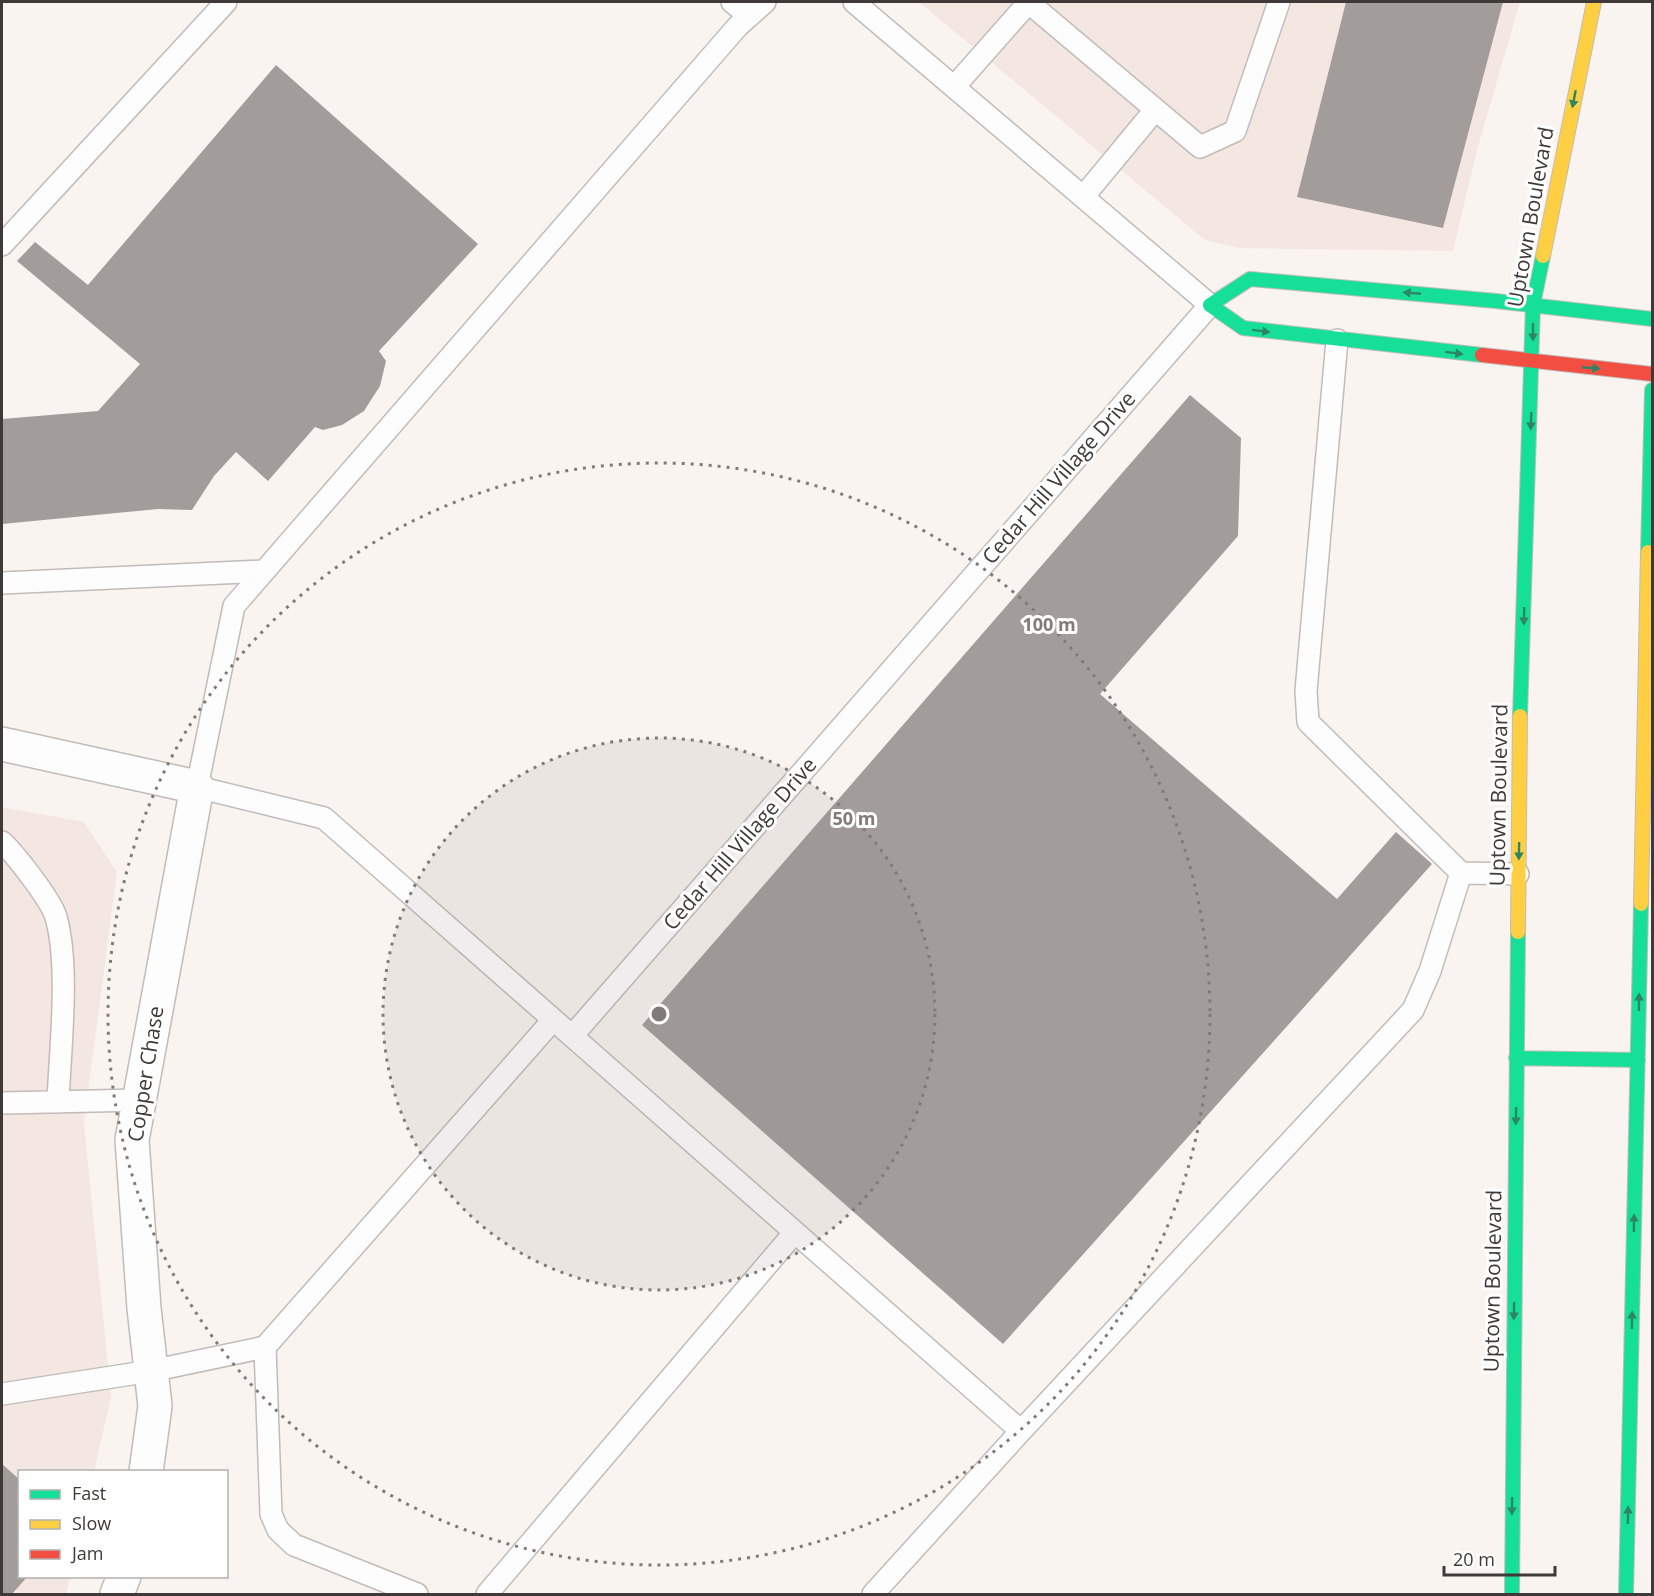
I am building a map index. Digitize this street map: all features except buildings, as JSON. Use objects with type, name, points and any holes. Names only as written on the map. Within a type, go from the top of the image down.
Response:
[{"type":"street","name":"Uptown Boulevard","points":[[1512,1594],[1520,722],[1533,363],[1533,304],[1594,2]]},
{"type":"street","name":"Cedar Hill Village Drive","points":[[1210,305],[1250,279],[1533,304],[1653,319]]},
{"type":"street","points":[[1210,305],[1243,328],[1533,363],[1653,374]]},
{"type":"street","points":[[1626,1594],[1648,1060],[1653,390]]},
{"type":"street","points":[[2,744],[197,787]]},
{"type":"street","name":"Copper Chase","points":[[146,1470],[155,1406],[144,1308],[132,1140],[197,787]]},
{"type":"street","points":[[1516,1058],[1648,1060]]},
{"type":"street","points":[[117,1594],[123,1578]]},
{"type":"lane","points":[[2,245],[226,2]]},
{"type":"lane","points":[[732,2],[749,16]]},
{"type":"lane","points":[[765,2],[749,16],[234,606],[197,787],[324,819],[1021,1431]]},
{"type":"lane","points":[[854,2],[1210,305]]},
{"type":"lane","points":[[954,87],[1029,2],[1200,147],[1235,131],[1279,2]]},
{"type":"lane","points":[[1083,197],[1155,110]]},
{"type":"lane","name":"Cedar Hill Village Drive","points":[[572,1036],[1210,305]]},
{"type":"lane","points":[[1337,340],[1306,691],[1308,722],[1461,873],[1518,874]]},
{"type":"lane","points":[[2,583],[264,571]]},
{"type":"lane","points":[[2,842],[14,853],[56,915],[63,975],[58,1102]]},
{"type":"lane","points":[[873,1594],[1021,1431],[1413,1010],[1430,971],[1461,873]]},
{"type":"lane","points":[[2,1394],[151,1371],[265,1347],[553,1020]]},
{"type":"lane","points":[[2,1103],[140,1100]]},
{"type":"lane","points":[[487,1594],[795,1232]]},
{"type":"lane","points":[[265,1347],[270,1505],[278,1530],[294,1545],[417,1594]]},
{"type":"shaded area","points":[[919,2],[1520,2],[1477,150],[1453,251],[1239,248],[1205,240]]},
{"type":"shaded area","points":[[2,807],[84,822],[117,872],[84,1123],[111,1397],[94,1470],[18,1470],[18,1578],[70,1578],[66,1594],[2,1594]]},
{"type":"traffic: fast","points":[[1520,716],[1533,304],[1543,256]]},
{"type":"traffic: fast","points":[[1482,355],[1243,328],[1210,305],[1250,279],[1496,301],[1652,319]]},
{"type":"traffic: fast","points":[[1648,552],[1652,390]]},
{"type":"traffic: fast","points":[[1626,1594],[1641,904]]},
{"type":"traffic: fast","points":[[1512,1594],[1518,932]]},
{"type":"traffic: fast","points":[[1516,1058],[1638,1060]]},
{"type":"traffic: slow","points":[[1543,256],[1594,2]]},
{"type":"traffic: slow","points":[[1641,904],[1648,552]]},
{"type":"traffic: slow","points":[[1518,932],[1520,716]]},
{"type":"traffic: jam","points":[[1482,355],[1652,374]]}]
